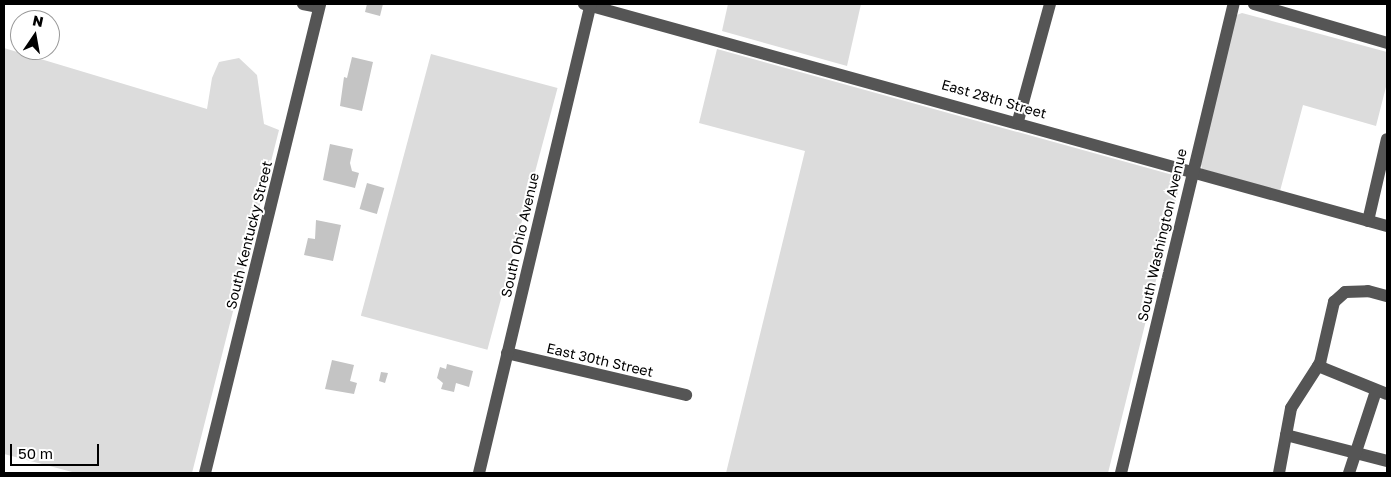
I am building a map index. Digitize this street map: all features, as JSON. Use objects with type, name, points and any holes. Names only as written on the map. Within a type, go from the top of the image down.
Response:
[{"type":"street","points":[[303,4],[319,6]]},
{"type":"street","name":"East 28th Street","points":[[589,4],[1018,121],[1387,226]]},
{"type":"street","name":"South Ohio Avenue","points":[[479,473],[589,4]]},
{"type":"street","points":[[1018,121],[1050,4]]},
{"type":"street","name":"South Washington Avenue","points":[[1121,473],[1234,4]]},
{"type":"street","points":[[1254,4],[1387,43]]},
{"type":"street","name":"South Kentucky Street","points":[[206,473],[319,6]]},
{"type":"street","points":[[1368,221],[1387,139]]},
{"type":"street","points":[[1279,473],[1291,408],[1318,366],[1334,302],[1345,292],[1368,291],[1387,296]]},
{"type":"street","name":"East 30th Street","points":[[508,353],[686,395]]},
{"type":"street","points":[[1318,366],[1382,392],[1355,453],[1349,473]]},
{"type":"street","points":[[1286,435],[1387,461]]},
{"type":"shaded area","points":[[728,4],[861,4],[847,66],[722,31]]},
{"type":"shaded area","points":[[1242,13],[1387,52],[1387,83],[1376,126],[1303,105],[1280,191],[1202,169],[1200,160],[1234,16]]},
{"type":"shaded area","points":[[4,48],[10,50],[10,60],[44,60],[207,109],[212,78],[219,62],[239,58],[257,75],[264,124],[279,130],[192,473],[76,473],[4,454]]},
{"type":"shaded area","points":[[717,49],[1173,175],[1180,184],[1108,473],[726,473],[805,151],[699,123]]},
{"type":"shaded area","points":[[431,54],[558,88],[487,350],[361,316]]},
{"type":"building","points":[[367,4],[383,4],[380,16],[365,12]]},
{"type":"building","points":[[352,57],[373,62],[362,111],[340,106],[344,77],[347,78]]},
{"type":"building","points":[[330,144],[353,149],[350,163],[352,171],[359,173],[355,188],[323,180]]},
{"type":"building","points":[[367,183],[384,188],[377,214],[360,209]]},
{"type":"building","points":[[316,220],[341,225],[333,261],[304,255],[308,238],[315,239]]},
{"type":"building","points":[[332,360],[354,365],[350,381],[357,383],[354,394],[325,389]]},
{"type":"building","points":[[447,364],[473,371],[469,387],[456,383],[454,392],[441,389],[443,383],[437,378],[440,367],[446,369]]},
{"type":"building","points":[[381,372],[388,373],[385,383],[379,381]]}]
